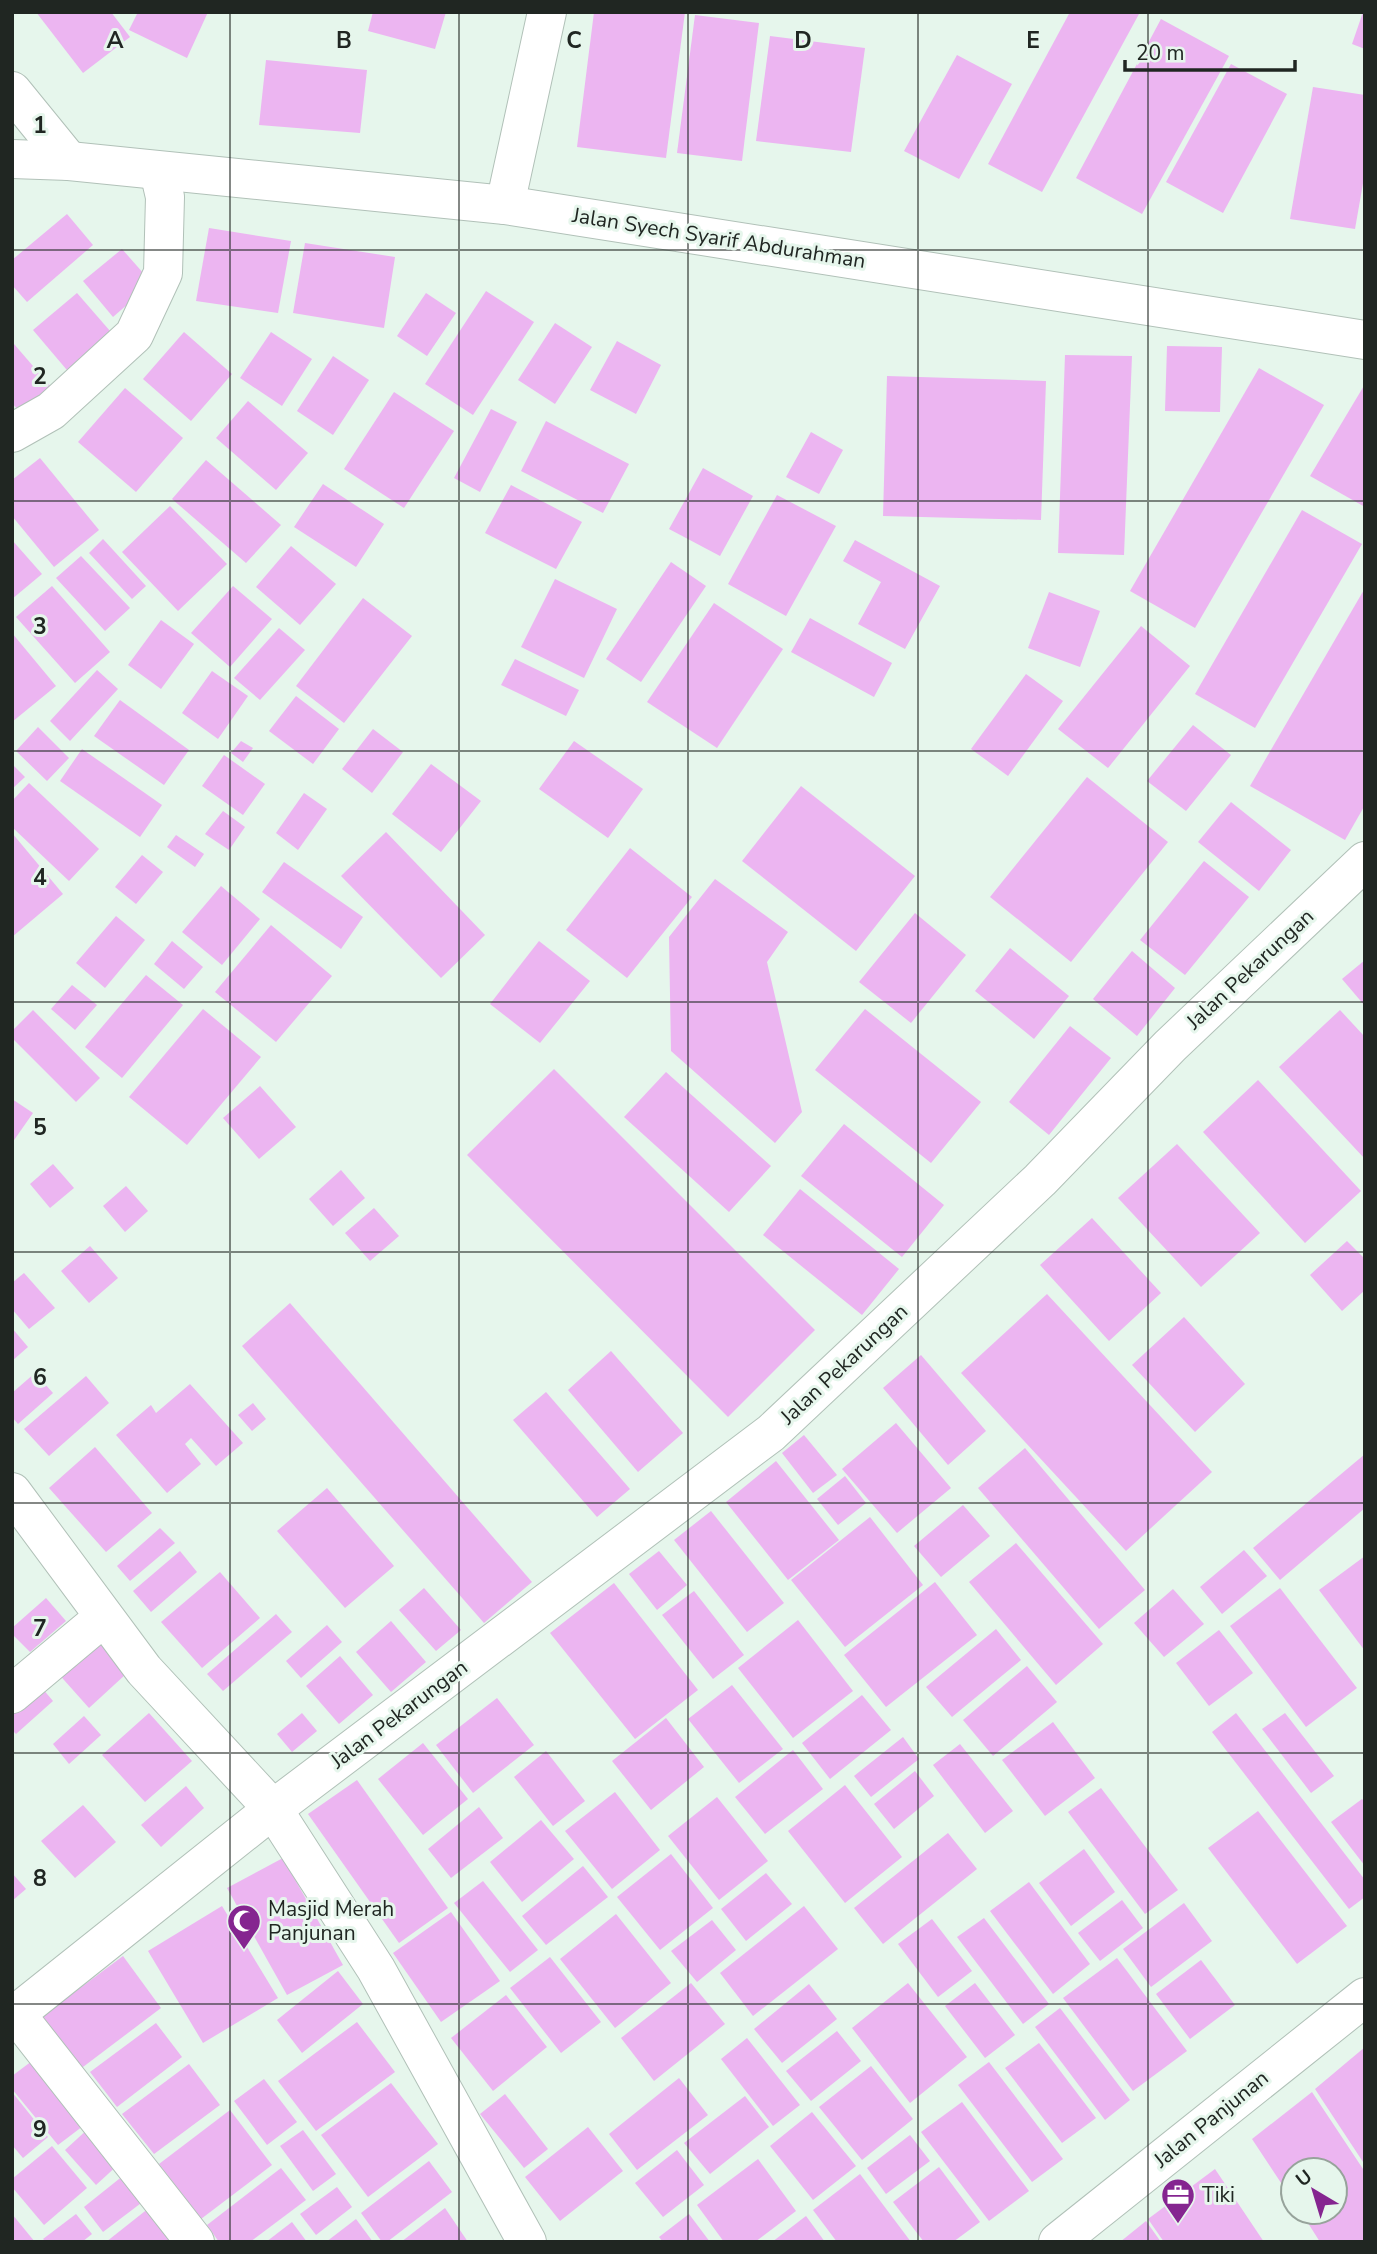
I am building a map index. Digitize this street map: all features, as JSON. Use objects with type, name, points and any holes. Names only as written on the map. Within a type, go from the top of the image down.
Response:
[{"type":"street","points":[[505,205],[547,12]]},
{"type":"street","points":[[12,91],[69,161]]},
{"type":"street","name":"Jalan Syech Syarif Abdurahman","points":[[12,159],[69,161],[505,205],[1365,340]]},
{"type":"street","points":[[12,433],[51,411],[134,335],[163,273],[166,197],[159,171]]},
{"type":"street","name":"Jalan Pekarungan","points":[[14,2016],[273,1810],[771,1433],[1040,1181],[1170,1046],[1365,861]]},
{"type":"street","points":[[12,1492],[144,1670],[273,1810],[376,1969],[527,2242]]},
{"type":"street","points":[[12,1694],[104,1617]]},
{"type":"street","name":"Jalan Panjunan","points":[[1058,2242],[1365,1997]]},
{"type":"street","points":[[14,2016],[195,2242]]},
{"type":"building","points":[[36,12],[111,12],[130,37],[83,73]]},
{"type":"building","points":[[138,12],[208,12],[187,58],[129,30]]},
{"type":"building","points":[[373,12],[446,12],[435,49],[368,31]]},
{"type":"building","points":[[594,12],[685,12],[666,158],[577,147]]},
{"type":"building","points":[[1070,12],[1139,14],[1042,192],[988,164]]},
{"type":"building","points":[[1365,12],[1365,49],[1352,44]]},
{"type":"building","points":[[695,15],[759,23],[742,161],[677,153]]},
{"type":"building","points":[[1161,19],[1229,56],[1142,214],[1076,178]]},
{"type":"building","points":[[770,36],[865,48],[851,152],[756,141]]},
{"type":"building","points":[[957,55],[1012,84],[959,179],[904,151]]},
{"type":"building","points":[[266,60],[367,70],[360,133],[259,125]]},
{"type":"building","points":[[1231,64],[1287,94],[1223,213],[1166,182]]},
{"type":"building","points":[[1313,87],[1365,95],[1365,172],[1355,229],[1290,219]]},
{"type":"building","points":[[67,214],[93,245],[27,302],[12,285],[12,260]]},
{"type":"building","points":[[209,228],[291,241],[278,313],[196,301]]},
{"type":"building","points":[[305,243],[395,257],[384,328],[293,313]]},
{"type":"building","points":[[122,249],[152,283],[113,317],[83,281]]},
{"type":"building","points":[[486,291],[534,322],[473,415],[425,384]]},
{"type":"building","points":[[77,293],[117,339],[72,376],[33,330]]},
{"type":"building","points":[[426,293],[456,313],[427,356],[397,336]]},
{"type":"building","points":[[555,323],[592,347],[555,404],[518,380]]},
{"type":"building","points":[[184,332],[232,374],[191,421],[143,379]]},
{"type":"building","points":[[271,332],[312,359],[282,406],[240,378]]},
{"type":"building","points":[[617,341],[661,365],[636,414],[590,390]]},
{"type":"building","points":[[14,344],[58,395],[27,420],[12,403]]},
{"type":"building","points":[[1167,346],[1222,347],[1220,412],[1165,411]]},
{"type":"building","points":[[1065,355],[1132,356],[1124,555],[1058,553]]},
{"type":"building","points":[[333,356],[369,380],[333,435],[297,411]]},
{"type":"building","points":[[1259,368],[1324,405],[1195,628],[1130,591]]},
{"type":"building","points":[[887,376],[1046,381],[1041,520],[883,516]]},
{"type":"building","points":[[1365,384],[1365,507],[1310,476]]},
{"type":"building","points":[[125,388],[183,438],[136,492],[78,442]]},
{"type":"building","points":[[394,392],[454,431],[404,508],[344,469]]},
{"type":"building","points":[[248,401],[308,453],[276,490],[216,438]]},
{"type":"building","points":[[491,409],[517,422],[480,492],[454,478]]},
{"type":"building","points":[[546,421],[629,464],[603,513],[521,471]]},
{"type":"building","points":[[811,432],[843,450],[819,494],[786,477]]},
{"type":"building","points":[[40,458],[99,530],[54,567],[12,516],[12,480]]},
{"type":"building","points":[[206,460],[281,525],[246,563],[172,499]]},
{"type":"building","points":[[703,468],[753,496],[720,556],[669,529]]},
{"type":"building","points":[[323,484],[384,524],[356,567],[294,527]]},
{"type":"building","points":[[511,485],[582,522],[556,569],[485,533]]},
{"type":"building","points":[[777,495],[836,526],[786,616],[728,584]]},
{"type":"building","points":[[170,506],[227,564],[178,611],[122,552]]},
{"type":"building","points":[[1302,510],[1362,544],[1255,728],[1195,694]]},
{"type":"building","points":[[103,539],[146,586],[132,599],[89,553]]},
{"type":"building","points":[[12,540],[42,574],[12,599]]},
{"type":"building","points":[[855,540],[940,586],[905,649],[858,624],[881,582],[843,561]]},
{"type":"building","points":[[291,546],[336,584],[300,625],[256,587]]},
{"type":"building","points":[[81,556],[130,608],[105,631],[56,578]]},
{"type":"building","points":[[671,562],[706,586],[641,682],[606,659]]},
{"type":"building","points":[[555,579],[617,609],[584,678],[521,647]]},
{"type":"building","points":[[52,586],[110,652],[75,683],[16,617]]},
{"type":"building","points":[[233,586],[272,619],[230,667],[191,633]]},
{"type":"building","points":[[1365,588],[1365,805],[1345,840],[1250,786]]},
{"type":"building","points":[[1049,592],[1100,611],[1080,667],[1028,648]]},
{"type":"building","points":[[363,598],[412,636],[344,723],[296,686]]},
{"type":"building","points":[[714,603],[783,649],[717,748],[647,702]]},
{"type":"building","points":[[810,618],[892,663],[874,697],[791,652]]},
{"type":"building","points":[[161,620],[194,644],[161,689],[128,665]]},
{"type":"building","points":[[1141,626],[1190,666],[1108,768],[1058,729]]},
{"type":"building","points":[[279,628],[305,650],[260,700],[234,678]]},
{"type":"building","points":[[12,633],[56,686],[12,722]]},
{"type":"building","points":[[515,659],[579,690],[566,716],[501,685]]},
{"type":"building","points":[[97,670],[118,689],[70,741],[50,721]]},
{"type":"building","points":[[212,671],[248,696],[218,739],[182,713]]},
{"type":"building","points":[[1026,674],[1063,701],[1008,776],[971,749]]},
{"type":"building","points":[[296,696],[339,729],[313,764],[269,731]]},
{"type":"building","points":[[120,700],[189,750],[164,785],[94,736]]},
{"type":"building","points":[[1193,725],[1231,755],[1186,811],[1147,781]]},
{"type":"building","points":[[38,727],[69,758],[47,781],[16,751]]},
{"type":"building","points":[[373,729],[403,752],[372,793],[342,769]]},
{"type":"building","points":[[241,741],[253,748],[243,762],[231,753]]},
{"type":"building","points":[[574,741],[643,789],[608,838],[539,789]]},
{"type":"building","points":[[82,749],[162,805],[140,837],[60,781]]},
{"type":"building","points":[[224,755],[265,784],[243,815],[202,786]]},
{"type":"building","points":[[12,764],[25,777],[12,789]]},
{"type":"building","points":[[431,764],[481,801],[441,852],[392,814]]},
{"type":"building","points":[[1087,777],[1168,842],[1071,962],[990,897]]},
{"type":"building","points":[[29,783],[99,849],[69,881],[12,827],[12,801]]},
{"type":"building","points":[[801,786],[915,876],[856,951],[742,861]]},
{"type":"building","points":[[304,793],[327,809],[298,850],[276,833]]},
{"type":"building","points":[[1231,802],[1291,850],[1259,891],[1198,842]]},
{"type":"building","points":[[223,811],[245,827],[229,850],[205,834]]},
{"type":"building","points":[[386,832],[485,935],[441,978],[341,876]]},
{"type":"building","points":[[12,833],[63,894],[12,937]]},
{"type":"building","points":[[176,835],[204,854],[195,867],[167,847]]},
{"type":"building","points":[[630,848],[692,897],[627,978],[566,930]]},
{"type":"building","points":[[142,855],[163,872],[136,904],[115,887]]},
{"type":"building","points":[[1204,861],[1249,897],[1185,975],[1140,940]]},
{"type":"building","points":[[284,862],[363,917],[341,949],[262,892]]},
{"type":"building","points":[[715,879],[788,932],[767,962],[802,1112],[775,1143],[671,1051],[669,937]]},
{"type":"building","points":[[221,886],[260,919],[222,965],[182,932]]},
{"type":"building","points":[[915,913],[966,955],[911,1023],[859,982]]},
{"type":"building","points":[[116,916],[145,940],[105,988],[76,963]]},
{"type":"building","points":[[271,925],[332,976],[276,1042],[215,992]]},
{"type":"building","points":[[172,941],[203,967],[184,989],[154,964]]},
{"type":"building","points":[[539,941],[590,981],[540,1043],[490,1004]]},
{"type":"building","points":[[1010,948],[1069,996],[1034,1039],[975,991]]},
{"type":"building","points":[[1132,951],[1175,988],[1137,1036],[1093,999]]},
{"type":"building","points":[[1365,960],[1365,1006],[1342,979]]},
{"type":"building","points":[[146,975],[183,1005],[122,1078],[85,1047]]},
{"type":"building","points":[[72,985],[97,1005],[75,1030],[51,1009]]},
{"type":"building","points":[[203,1009],[261,1057],[187,1145],[129,1097]]},
{"type":"building","points":[[865,1009],[981,1102],[931,1163],[815,1070]]},
{"type":"building","points":[[33,1010],[100,1078],[76,1102],[12,1038],[12,1031]]},
{"type":"building","points":[[1340,1010],[1365,1037],[1365,1159],[1279,1067]]},
{"type":"building","points":[[1070,1026],[1111,1058],[1049,1135],[1009,1102]]},
{"type":"building","points":[[554,1069],[815,1330],[728,1417],[467,1155]]},
{"type":"building","points":[[666,1072],[771,1166],[729,1212],[624,1117]]},
{"type":"building","points":[[1258,1080],[1361,1191],[1305,1243],[1203,1132]]},
{"type":"building","points":[[260,1086],[296,1127],[259,1159],[223,1118]]},
{"type":"building","points":[[12,1099],[33,1113],[12,1143]]},
{"type":"building","points":[[844,1124],[944,1205],[902,1257],[801,1176]]},
{"type":"building","points":[[1177,1144],[1260,1233],[1201,1287],[1118,1198]]},
{"type":"building","points":[[53,1164],[74,1188],[50,1208],[30,1184]]},
{"type":"building","points":[[341,1170],[365,1198],[333,1226],[309,1199]]},
{"type":"building","points":[[126,1186],[148,1211],[125,1232],[103,1206]]},
{"type":"building","points":[[800,1189],[899,1269],[862,1315],[763,1235]]},
{"type":"building","points":[[374,1208],[399,1236],[370,1261],[345,1233]]},
{"type":"building","points":[[1092,1218],[1161,1293],[1109,1341],[1040,1265]]},
{"type":"building","points":[[1347,1241],[1365,1259],[1365,1290],[1342,1311],[1310,1275]]},
{"type":"building","points":[[90,1246],[118,1278],[89,1303],[61,1271]]},
{"type":"building","points":[[24,1273],[55,1308],[29,1329],[12,1309],[12,1283]]},
{"type":"building","points":[[1047,1294],[1212,1472],[1126,1551],[961,1373]]},
{"type":"building","points":[[290,1303],[532,1582],[484,1623],[242,1346]]},
{"type":"building","points":[[1184,1317],[1245,1384],[1195,1432],[1132,1365]]},
{"type":"building","points":[[12,1328],[28,1347],[12,1361]]},
{"type":"building","points":[[611,1351],[683,1433],[638,1472],[568,1390]]},
{"type":"building","points":[[921,1355],[986,1431],[948,1465],[883,1388]]},
{"type":"building","points":[[35,1373],[53,1393],[18,1424],[12,1417],[12,1393]]},
{"type":"building","points":[[86,1376],[109,1403],[49,1456],[24,1429]]},
{"type":"building","points":[[190,1384],[243,1443],[216,1466],[191,1438],[185,1444],[201,1464],[167,1493],[116,1435],[151,1405],[156,1413]]},
{"type":"building","points":[[546,1392],[630,1489],[597,1517],[513,1420]]},
{"type":"building","points":[[253,1403],[266,1419],[252,1431],[238,1415]]},
{"type":"building","points":[[896,1423],[951,1488],[897,1533],[842,1469]]},
{"type":"building","points":[[804,1435],[837,1475],[813,1493],[782,1453]]},
{"type":"building","points":[[95,1447],[152,1513],[106,1552],[49,1488]]},
{"type":"building","points":[[1025,1448],[1145,1590],[1099,1629],[978,1488]]},
{"type":"building","points":[[1365,1454],[1365,1508],[1280,1580],[1253,1548]]},
{"type":"building","points":[[776,1461],[839,1540],[788,1580],[726,1502]]},
{"type":"building","points":[[845,1476],[866,1503],[838,1525],[817,1499]]},
{"type":"building","points":[[327,1488],[394,1566],[345,1608],[277,1531]]},
{"type":"building","points":[[963,1505],[990,1536],[941,1577],[914,1546]]},
{"type":"building","points":[[711,1511],[784,1603],[747,1632],[674,1540]]},
{"type":"building","points":[[870,1517],[923,1585],[845,1647],[791,1580]]},
{"type":"building","points":[[160,1528],[175,1543],[130,1581],[117,1566]]},
{"type":"building","points":[[1016,1543],[1103,1644],[1056,1685],[969,1582]]},
{"type":"building","points":[[1244,1550],[1267,1576],[1222,1614],[1200,1587]]},
{"type":"building","points":[[180,1551],[197,1572],[151,1612],[133,1591]]},
{"type":"building","points":[[659,1551],[687,1585],[657,1610],[629,1574]]},
{"type":"building","points":[[1365,1556],[1365,1651],[1319,1590]]},
{"type":"building","points":[[220,1572],[260,1618],[202,1668],[161,1622]]},
{"type":"building","points":[[935,1582],[977,1635],[886,1707],[844,1655]]},
{"type":"building","points":[[614,1583],[698,1690],[635,1739],[550,1633]]},
{"type":"building","points":[[424,1588],[461,1630],[436,1651],[399,1610]]},
{"type":"building","points":[[1280,1588],[1357,1688],[1306,1727],[1230,1626]]},
{"type":"building","points":[[1173,1589],[1204,1624],[1164,1657],[1134,1623]]},
{"type":"building","points":[[694,1591],[744,1655],[713,1679],[662,1615]]},
{"type":"building","points":[[46,1598],[66,1621],[30,1652],[12,1634],[12,1628]]},
{"type":"building","points":[[276,1614],[292,1632],[223,1691],[207,1674]]},
{"type":"building","points":[[798,1620],[853,1691],[793,1738],[738,1668]]},
{"type":"building","points":[[391,1621],[426,1662],[391,1692],[356,1652]]},
{"type":"building","points":[[327,1625],[342,1642],[301,1678],[286,1661]]},
{"type":"building","points":[[996,1629],[1021,1660],[952,1717],[926,1687]]},
{"type":"building","points":[[1219,1630],[1253,1673],[1209,1706],[1176,1663]]},
{"type":"building","points":[[95,1637],[126,1674],[89,1708],[56,1671]]},
{"type":"building","points":[[340,1656],[373,1695],[339,1724],[306,1686]]},
{"type":"building","points":[[1027,1666],[1057,1702],[993,1756],[963,1720]]},
{"type":"building","points":[[36,1681],[53,1701],[16,1734],[12,1730],[12,1702]]},
{"type":"building","points":[[732,1685],[783,1749],[739,1783],[688,1719]]},
{"type":"building","points":[[862,1695],[891,1730],[830,1779],[802,1743]]},
{"type":"building","points":[[497,1698],[534,1745],[473,1793],[436,1745]]},
{"type":"building","points":[[149,1713],[192,1761],[145,1802],[102,1755]]},
{"type":"building","points":[[302,1713],[317,1731],[292,1752],[277,1734]]},
{"type":"building","points":[[1236,1713],[1365,1880],[1365,1897],[1349,1909],[1212,1732]]},
{"type":"building","points":[[1285,1713],[1334,1776],[1311,1793],[1262,1729]]},
{"type":"building","points":[[84,1716],[101,1735],[69,1764],[53,1744]]},
{"type":"building","points":[[666,1718],[704,1767],[651,1810],[612,1761]]},
{"type":"building","points":[[1053,1722],[1095,1778],[1045,1816],[1002,1760]]},
{"type":"building","points":[[903,1737],[919,1759],[871,1797],[854,1776]]},
{"type":"building","points":[[423,1743],[468,1799],[423,1835],[378,1779]]},
{"type":"building","points":[[960,1744],[1013,1811],[985,1833],[933,1765]]},
{"type":"building","points":[[793,1750],[823,1789],[765,1834],[735,1797]]},
{"type":"building","points":[[546,1751],[585,1801],[553,1826],[514,1777]]},
{"type":"building","points":[[915,1771],[934,1796],[894,1829],[874,1804]]},
{"type":"building","points":[[357,1780],[448,1908],[399,1943],[308,1814]]},
{"type":"building","points":[[845,1785],[902,1857],[845,1903],[788,1831]]},
{"type":"building","points":[[186,1786],[204,1808],[161,1847],[141,1825]]},
{"type":"building","points":[[1101,1788],[1178,1890],[1145,1914],[1068,1812]]},
{"type":"building","points":[[615,1792],[660,1850],[612,1889],[565,1831]]},
{"type":"building","points":[[717,1797],[768,1861],[719,1900],[668,1836]]},
{"type":"building","points":[[1362,1799],[1365,1802],[1365,1866],[1331,1822]]},
{"type":"building","points":[[83,1805],[116,1842],[75,1878],[41,1841]]},
{"type":"building","points":[[479,1807],[503,1838],[451,1878],[428,1849]]},
{"type":"building","points":[[1258,1811],[1347,1926],[1297,1964],[1208,1848]]},
{"type":"building","points":[[541,1820],[574,1859],[522,1902],[490,1862]]},
{"type":"building","points":[[948,1833],[977,1869],[883,1944],[854,1908]]},
{"type":"building","points":[[1084,1849],[1115,1892],[1071,1926],[1039,1883]]},
{"type":"building","points":[[671,1854],[713,1908],[660,1950],[617,1897]]},
{"type":"building","points":[[283,1858],[343,1965],[287,1995],[227,1888]]},
{"type":"building","points":[[583,1866],[608,1897],[546,1945],[522,1916]]},
{"type":"building","points":[[12,1873],[26,1889],[12,1901]]},
{"type":"building","points":[[766,1873],[792,1904],[746,1941],[721,1909]]},
{"type":"building","points":[[483,1881],[538,1950],[510,1972],[454,1903]]},
{"type":"building","points":[[1029,1882],[1090,1964],[1053,1994],[990,1911]]},
{"type":"building","points":[[1122,1900],[1143,1928],[1100,1961],[1078,1933]]},
{"type":"building","points":[[1184,1903],[1212,1941],[1151,1987],[1123,1949]]},
{"type":"building","points":[[222,1906],[278,1998],[203,2043],[148,1951]]},
{"type":"building","points":[[804,1906],[838,1949],[753,2016],[720,1973]]},
{"type":"building","points":[[451,1912],[500,1981],[441,2022],[393,1953]]},
{"type":"building","points":[[616,1914],[671,1983],[615,2028],[560,1959]]},
{"type":"building","points":[[984,1918],[1049,2004],[1023,2024],[957,1937]]},
{"type":"building","points":[[932,1919],[972,1971],[938,1997],[898,1944]]},
{"type":"building","points":[[712,1920],[736,1950],[697,1982],[671,1951]]},
{"type":"building","points":[[123,1956],[161,2008],[79,2070],[40,2018]]},
{"type":"building","points":[[550,1957],[601,2022],[561,2053],[510,1988]]},
{"type":"building","points":[[1117,1958],[1187,2051],[1133,2091],[1063,1998]]},
{"type":"building","points":[[1201,1960],[1235,2005],[1190,2039],[1156,1994]]},
{"type":"building","points":[[338,1971],[363,2004],[302,2053],[277,2020]]},
{"type":"building","points":[[691,1983],[725,2024],[654,2081],[621,2038]]},
{"type":"building","points":[[908,1983],[967,2057],[910,2103],[852,2028]]},
{"type":"building","points":[[975,1983],[1015,2035],[985,2058],[945,2006]]},
{"type":"building","points":[[809,1984],[837,2019],[782,2063],[754,2029]]},
{"type":"building","points":[[506,1995],[547,2047],[493,2091],[451,2038]]},
{"type":"building","points":[[1060,2008],[1130,2100],[1105,2120],[1035,2027]]},
{"type":"building","points":[[357,2022],[395,2072],[316,2131],[278,2081]]},
{"type":"building","points":[[156,2023],[182,2057],[117,2107],[90,2072]]},
{"type":"building","points":[[837,2031],[861,2061],[811,2101],[786,2071]]},
{"type":"building","points":[[747,2038],[800,2105],[773,2126],[721,2059]]},
{"type":"building","points":[[1039,2043],[1096,2118],[1062,2143],[1005,2068]]},
{"type":"building","points":[[1365,2047],[1365,2165],[1315,2089]]},
{"type":"building","points":[[36,2058],[87,2123],[58,2145],[12,2089],[12,2076]]},
{"type":"building","points":[[989,2062],[1063,2159],[1032,2182],[958,2085]]},
{"type":"building","points":[[189,2064],[220,2105],[154,2154],[122,2114]]},
{"type":"building","points":[[871,2066],[913,2119],[862,2160],[819,2107]]},
{"type":"building","points":[[679,2078],[708,2115],[637,2170],[609,2134]]},
{"type":"building","points":[[264,2079],[297,2122],[267,2145],[234,2101]]},
{"type":"building","points":[[391,2083],[438,2144],[368,2197],[321,2135]]},
{"type":"building","points":[[12,2092],[48,2137],[23,2158],[12,2145]]},
{"type":"building","points":[[1312,2092],[1365,2172],[1365,2242],[1320,2242],[1310,2226],[1349,2226],[1349,2156],[1279,2156],[1279,2180],[1252,2139]]},
{"type":"building","points":[[505,2094],[548,2149],[524,2168],[480,2114]]},
{"type":"building","points":[[745,2096],[769,2127],[710,2174],[684,2143]]},
{"type":"building","points":[[962,2102],[1029,2191],[989,2221],[921,2132]]},
{"type":"building","points":[[230,2110],[272,2165],[201,2219],[159,2164]]},
{"type":"building","points":[[812,2112],[856,2166],[813,2200],[770,2146]]},
{"type":"building","points":[[588,2127],[623,2171],[560,2221],[525,2177]]},
{"type":"building","points":[[89,2128],[120,2163],[96,2185],[65,2150]]},
{"type":"building","points":[[303,2130],[336,2174],[313,2191],[280,2146]]},
{"type":"building","points":[[910,2135],[930,2161],[886,2194],[867,2168]]},
{"type":"building","points":[[52,2146],[87,2188],[44,2225],[12,2187],[12,2179]]},
{"type":"building","points":[[677,2150],[704,2185],[663,2217],[635,2183]]},
{"type":"building","points":[[758,2159],[796,2211],[755,2242],[724,2242],[697,2205]]},
{"type":"building","points":[[429,2161],[452,2192],[387,2242],[382,2242],[361,2213]]},
{"type":"building","points":[[939,2167],[980,2222],[953,2242],[924,2242],[893,2202]]},
{"type":"building","points":[[281,2168],[306,2200],[250,2242],[219,2242],[207,2225]]},
{"type":"building","points":[[1215,2169],[1264,2242],[1164,2242],[1148,2219]]},
{"type":"building","points":[[129,2171],[149,2197],[103,2232],[84,2207]]},
{"type":"building","points":[[860,2174],[911,2242],[837,2242],[813,2210]]},
{"type":"building","points":[[337,2187],[352,2207],[316,2235],[300,2214]]},
{"type":"building","points":[[154,2204],[175,2242],[106,2242]]},
{"type":"building","points":[[445,2208],[468,2242],[401,2242]]},
{"type":"building","points":[[12,2214],[35,2242],[12,2242]]},
{"type":"building","points":[[76,2214],[92,2234],[82,2242],[46,2242],[43,2239]]},
{"type":"building","points":[[689,2214],[710,2242],[663,2242],[659,2237]]},
{"type":"building","points":[[806,2216],[825,2242],[772,2242]]},
{"type":"building","points":[[356,2219],[373,2242],[326,2242]]},
{"type":"building","points":[[1146,2221],[1161,2242],[1120,2242]]},
{"type":"building","points":[[292,2222],[307,2242],[266,2242]]},
{"type":"place","name":"Masjid Merah Panjunan","points":[[244,1951]]},
{"type":"place","name":"Tiki","points":[[1178,2225]]}]
